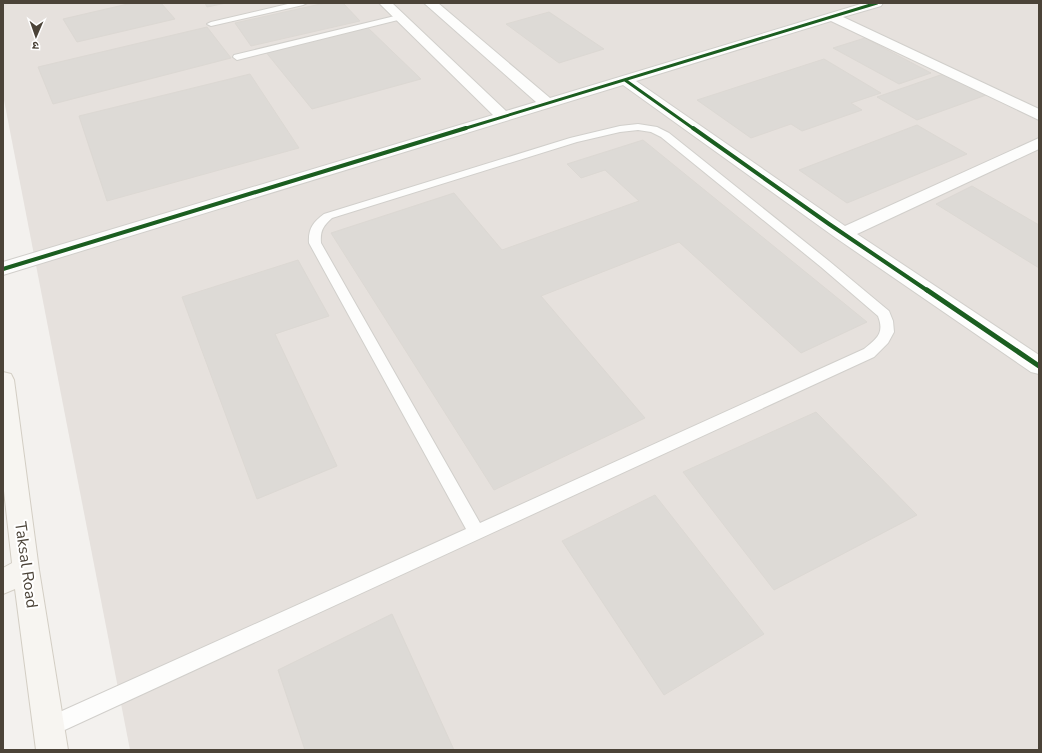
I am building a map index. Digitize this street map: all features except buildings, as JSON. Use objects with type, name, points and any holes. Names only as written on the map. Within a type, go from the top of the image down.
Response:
[{"type":"street","points":[[385,3],[504,117]]},
{"type":"street","points":[[430,3],[547,104]]},
{"type":"street","points":[[3,269],[877,3]]},
{"type":"street","points":[[832,17],[1039,115]]},
{"type":"street","points":[[625,80],[843,234],[1039,366]]},
{"type":"street","points":[[843,234],[1039,143]]},
{"type":"street","name":"Taksal Road","points":[[3,380],[15,575],[51,738]]},
{"type":"lane","points":[[211,24],[303,3]]},
{"type":"lane","points":[[237,57],[399,17]]},
{"type":"lane","points":[[51,738],[476,532],[869,353],[888,335],[890,325],[884,314],[825,264],[665,135],[653,129],[620,129],[574,140],[328,216],[317,224],[314,234],[315,243],[476,532]]},
{"type":"shaded area","points":[[3,3],[1039,3],[1039,750],[130,750],[3,95]]},
{"type":"cycle path","points":[[3,269],[877,3]]},
{"type":"cycle path","points":[[625,80],[829,224],[1039,366]]}]
